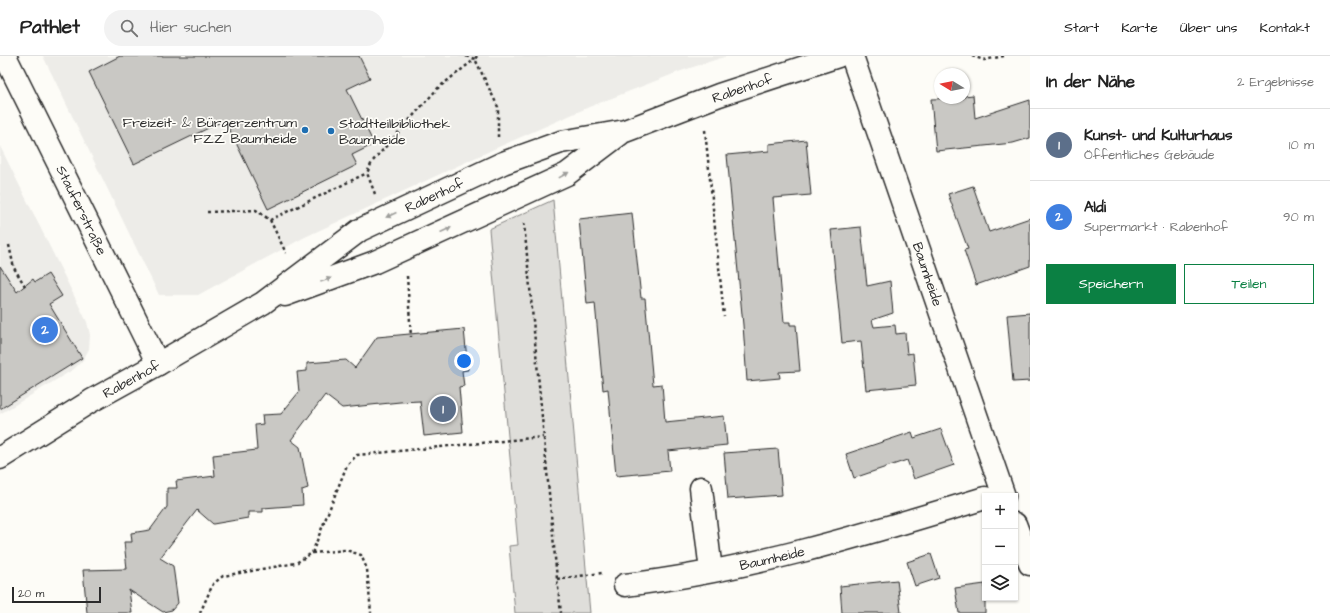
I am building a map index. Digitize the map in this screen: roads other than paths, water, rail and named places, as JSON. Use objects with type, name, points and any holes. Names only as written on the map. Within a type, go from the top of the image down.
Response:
[{"type":"street","name":"Stauferstraße","points":[[5,56],[158,364]]},
{"type":"street","name":"Rabenhof","points":[[0,458],[32,436],[91,401],[263,303],[360,230],[503,163],[561,142],[625,131],[719,94],[838,56]]},
{"type":"street","name":"Baumheide","points":[[852,56],[995,493]]},
{"type":"street","name":"Rabenhof","points":[[263,303],[375,262],[567,174],[625,131]]},
{"type":"street","points":[[701,488],[711,571]]},
{"type":"street","name":"Baumheide","points":[[624,586],[662,581],[808,550],[982,500]]},
{"type":"street","points":[[1017,529],[1030,564]]},
{"type":"place","name":"Freizeit- & Bürgerzentrum FZZ Baumheide","points":[[305,130]]},
{"type":"place","name":"Stadtteilbibliothek Baumheide","points":[[331,131]]},
{"type":"place","name":"Aldi","points":[[45,330]]},
{"type":"place","name":"Kunst- und Kulturhaus","points":[[443,409]]}]
